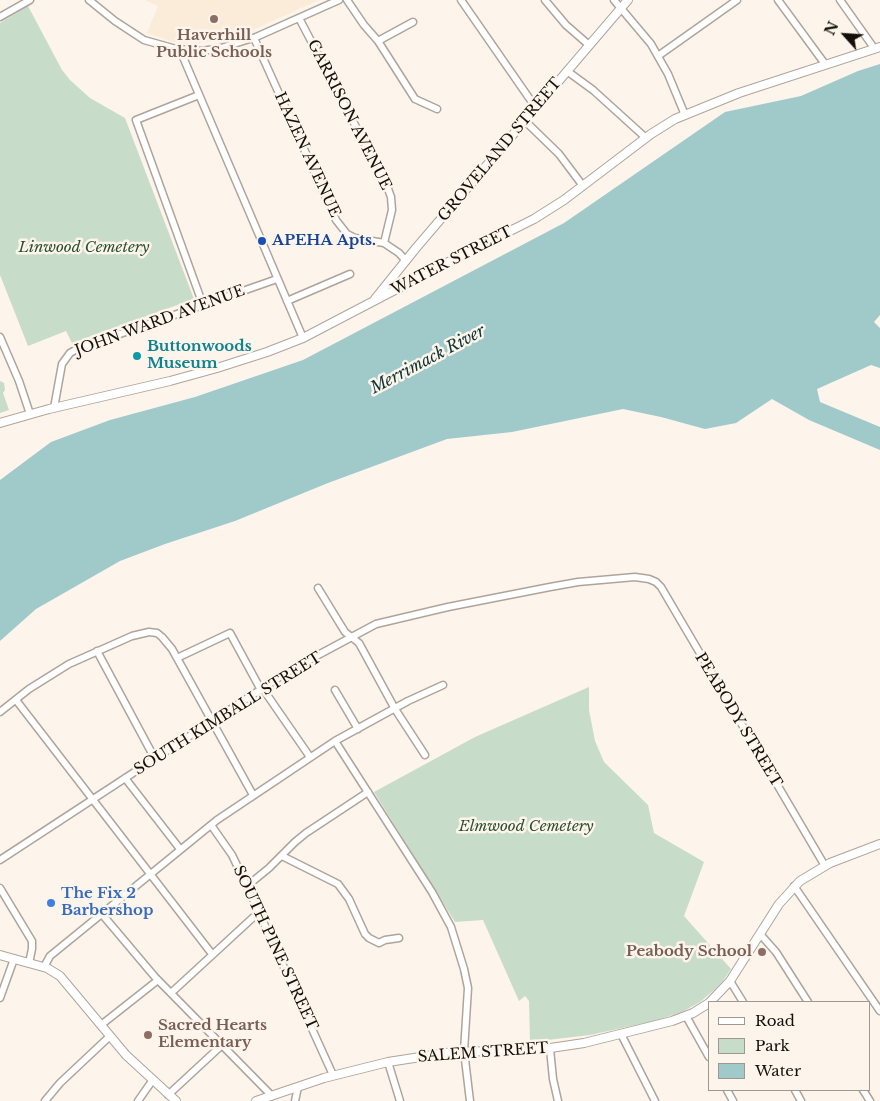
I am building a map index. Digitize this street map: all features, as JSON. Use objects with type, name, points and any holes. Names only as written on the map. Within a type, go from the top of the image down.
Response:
[{"type":"main road","name":"GROVELAND STREET","points":[[374,300],[628,0]]},
{"type":"main road","name":"WATER STREET","points":[[0,423],[217,368],[303,338],[534,219],[583,186],[646,138],[685,115],[739,93],[877,47]]},
{"type":"main road","name":"SALEM STREET","points":[[711,1001],[730,981],[779,904],[794,886],[811,873],[825,866],[880,844]]},
{"type":"main road","points":[[0,955],[44,967],[60,976],[132,1062],[176,1101]]},
{"type":"main road","name":"SALEM STREET","points":[[256,1101],[333,1075],[388,1062],[464,1051],[550,1049],[584,1043],[662,1024],[686,1016],[708,1004]]},
{"type":"street","points":[[0,17],[30,0]]},
{"type":"street","points":[[89,0],[122,26],[144,40],[163,47],[202,52],[254,38],[339,0]]},
{"type":"street","points":[[347,0],[359,19],[378,41],[415,99],[437,109]]},
{"type":"street","points":[[461,0],[536,108]]},
{"type":"street","points":[[545,0],[566,25],[589,45]]},
{"type":"street","points":[[614,0],[651,44],[685,115]]},
{"type":"street","points":[[658,56],[737,0]]},
{"type":"street","points":[[778,0],[824,64]]},
{"type":"street","points":[[840,0],[877,47]]},
{"type":"street","name":"GARRISON AVENUE","points":[[299,18],[388,186],[392,210],[384,243]]},
{"type":"street","points":[[378,41],[412,22]]},
{"type":"street","name":"HAZEN AVENUE","points":[[254,38],[336,220],[348,234],[355,238],[384,243]]},
{"type":"street","points":[[180,50],[303,338]]},
{"type":"street","points":[[568,70],[646,138]]},
{"type":"street","points":[[199,95],[136,120],[202,305]]},
{"type":"street","points":[[524,121],[559,154],[583,186]]},
{"type":"street","points":[[384,243],[400,253],[406,261]]},
{"type":"street","points":[[287,301],[350,274]]},
{"type":"street","name":"JOHN WARD AVENUE","points":[[54,408],[60,370],[65,357],[70,353],[277,279]]},
{"type":"street","points":[[0,337],[19,381],[30,414]]},
{"type":"street","name":"SOUTH KIMBALL STREET","points":[[0,860],[292,669],[376,624],[578,582],[618,578],[649,579]]},
{"type":"street","name":"PEABODY STREET","points":[[649,579],[661,587],[825,866]]},
{"type":"street","points":[[318,588],[345,632],[359,643],[395,709],[425,755]]},
{"type":"street","points":[[0,712],[49,676],[97,651],[141,634],[157,633],[162,636],[172,649],[253,795]]},
{"type":"street","points":[[177,658],[230,634],[262,690],[310,758]]},
{"type":"street","points":[[97,651],[155,759]]},
{"type":"street","points":[[44,967],[50,956],[210,825],[335,741],[408,701],[443,685]]},
{"type":"street","points":[[335,690],[358,729]]},
{"type":"street","points":[[16,700],[212,954]]},
{"type":"street","points":[[335,741],[443,910],[451,927],[468,988],[464,1051],[470,1101]]},
{"type":"street","points":[[125,778],[180,850]]},
{"type":"street","points":[[247,886],[282,856],[294,842],[368,792]]},
{"type":"street","name":"SOUTH PINE STREET","points":[[210,825],[232,855],[333,1075]]},
{"type":"street","points":[[282,856],[338,884],[349,899],[365,934],[369,938],[379,943],[399,938]]},
{"type":"street","points":[[794,886],[880,1011]]},
{"type":"street","points":[[0,888],[32,941],[29,963]]},
{"type":"street","points":[[171,993],[259,912]]},
{"type":"street","points":[[101,913],[158,980],[272,1096]]},
{"type":"street","points":[[760,934],[776,952],[807,1001]]},
{"type":"street","points":[[0,998],[14,959]]},
{"type":"street","points":[[101,1025],[158,980]]},
{"type":"street","points":[[730,981],[742,1001]]},
{"type":"street","points":[[686,1016],[708,1055]]},
{"type":"street","points":[[620,1034],[655,1101]]},
{"type":"street","points":[[44,1101],[60,1083],[110,1036]]},
{"type":"street","points":[[168,1095],[222,1045]]},
{"type":"street","points":[[550,1049],[558,1101]]},
{"type":"street","points":[[388,1062],[400,1101]]},
{"type":"street","points":[[138,1101],[152,1081]]},
{"type":"street","points":[[295,1101],[298,1087]]},
{"type":"shaded area","name":"Haverhill Public Schools","points":[[145,0],[319,0],[246,33],[224,40],[190,44],[173,42],[147,33],[158,6]]},
{"type":"green space","name":"Linwood Cemetery","points":[[28,6],[62,70],[70,80],[90,98],[125,118],[194,299],[72,343],[66,331],[28,346],[0,275],[0,23]]},
{"type":"green space","points":[[0,381],[4,383],[5,390],[3,393],[9,410],[0,413]]},
{"type":"green space","name":"Elmwood Cemetery","points":[[589,687],[589,710],[595,741],[604,762],[648,805],[654,833],[704,862],[684,916],[731,969],[713,991],[700,1002],[682,1012],[654,1021],[590,1035],[530,1042],[529,1001],[525,996],[519,1001],[483,920],[455,922],[374,792],[475,737]]},
{"type":"water","name":"Merrimack River","points":[[880,64],[880,315],[874,322],[880,328],[880,368],[871,365],[817,389],[820,402],[880,427],[880,450],[809,420],[772,399],[736,423],[705,429],[623,409],[512,432],[447,439],[328,483],[235,521],[120,561],[36,609],[0,641],[0,480],[51,442],[110,420],[195,397],[303,360],[564,223],[725,112],[801,96],[858,71]]},
{"type":"place","name":"Haverhill Public Schools","points":[[214,19]]},
{"type":"place","name":"APEHA Apts.","points":[[262,241]]},
{"type":"place","name":"Buttonwoods Museum","points":[[137,356]]},
{"type":"place","name":"The Fix 2 Barbershop","points":[[51,903]]},
{"type":"place","name":"Peabody School","points":[[762,952]]},
{"type":"place","name":"Sacred Hearts Elementary","points":[[148,1035]]}]
